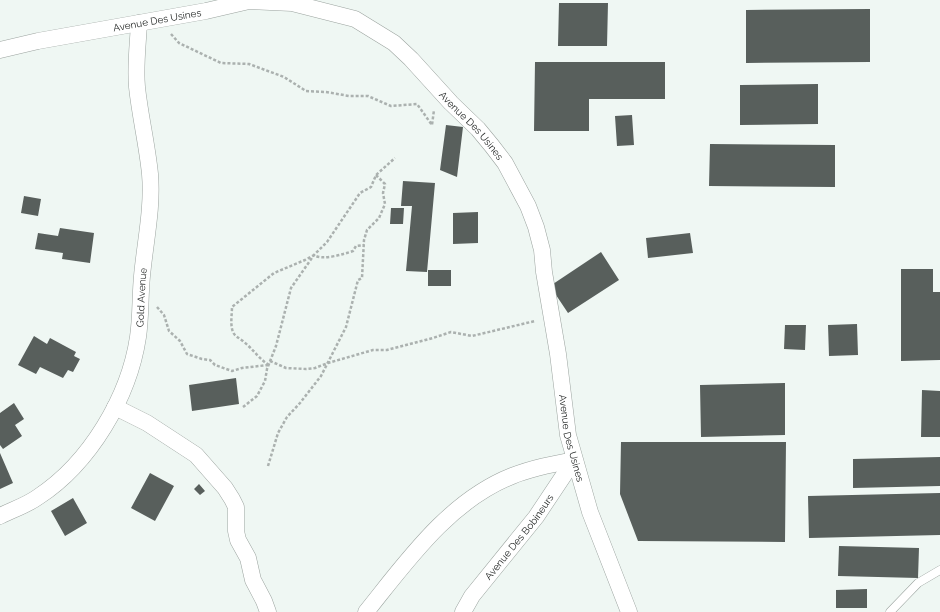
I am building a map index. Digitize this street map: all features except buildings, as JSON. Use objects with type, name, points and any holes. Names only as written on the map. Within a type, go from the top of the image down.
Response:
[{"type":"street","name":"Avenue Des Usines","points":[[0,50],[38,41],[159,20],[250,2],[292,3],[355,19],[394,44],[411,59],[451,103],[478,129],[505,163],[528,206],[536,227],[542,250],[544,272],[558,354],[568,434],[574,460],[590,512],[629,612]]},
{"type":"street","name":"Gold Avenue","points":[[0,516],[38,498],[78,463],[94,442],[115,408],[132,366],[138,336],[140,289],[149,209],[150,175],[145,130],[137,86],[139,23]]},
{"type":"street","points":[[115,408],[146,423],[196,455],[225,488],[236,507],[236,531],[238,540],[248,558],[253,580],[268,612]]},
{"type":"street","points":[[366,612],[435,529],[479,493],[511,476],[522,472],[574,460]]},
{"type":"street","name":"Avenue Des Bobineurs","points":[[463,612],[472,596],[536,516],[574,460]]},
{"type":"lane","points":[[890,612],[918,583],[940,570]]},
{"type":"path","points":[[159,20],[179,43],[221,63],[249,64],[284,77],[306,91],[326,92],[349,96],[368,96],[391,106],[417,104],[432,125],[435,108],[451,103]]},
{"type":"path","points":[[243,406],[257,396],[265,381],[291,288],[314,255],[326,242],[360,193],[371,187],[376,175],[395,158]]},
{"type":"path","points":[[268,466],[278,433],[287,416],[300,403],[321,376],[346,327],[358,280],[362,278],[364,245],[367,230],[379,218],[385,204],[383,192],[385,184],[376,175]]},
{"type":"path","points":[[269,365],[261,360],[244,341],[236,337],[231,326],[232,307],[274,273],[314,255],[317,257],[336,256],[353,252],[356,246],[364,245]]},
{"type":"path","points":[[140,289],[146,292],[164,315],[169,330],[180,341],[187,354],[210,360],[215,365],[232,372],[242,368],[269,365]]},
{"type":"path","points":[[270,361],[286,368],[315,368],[373,350],[387,350],[451,332],[472,336],[552,317]]}]
